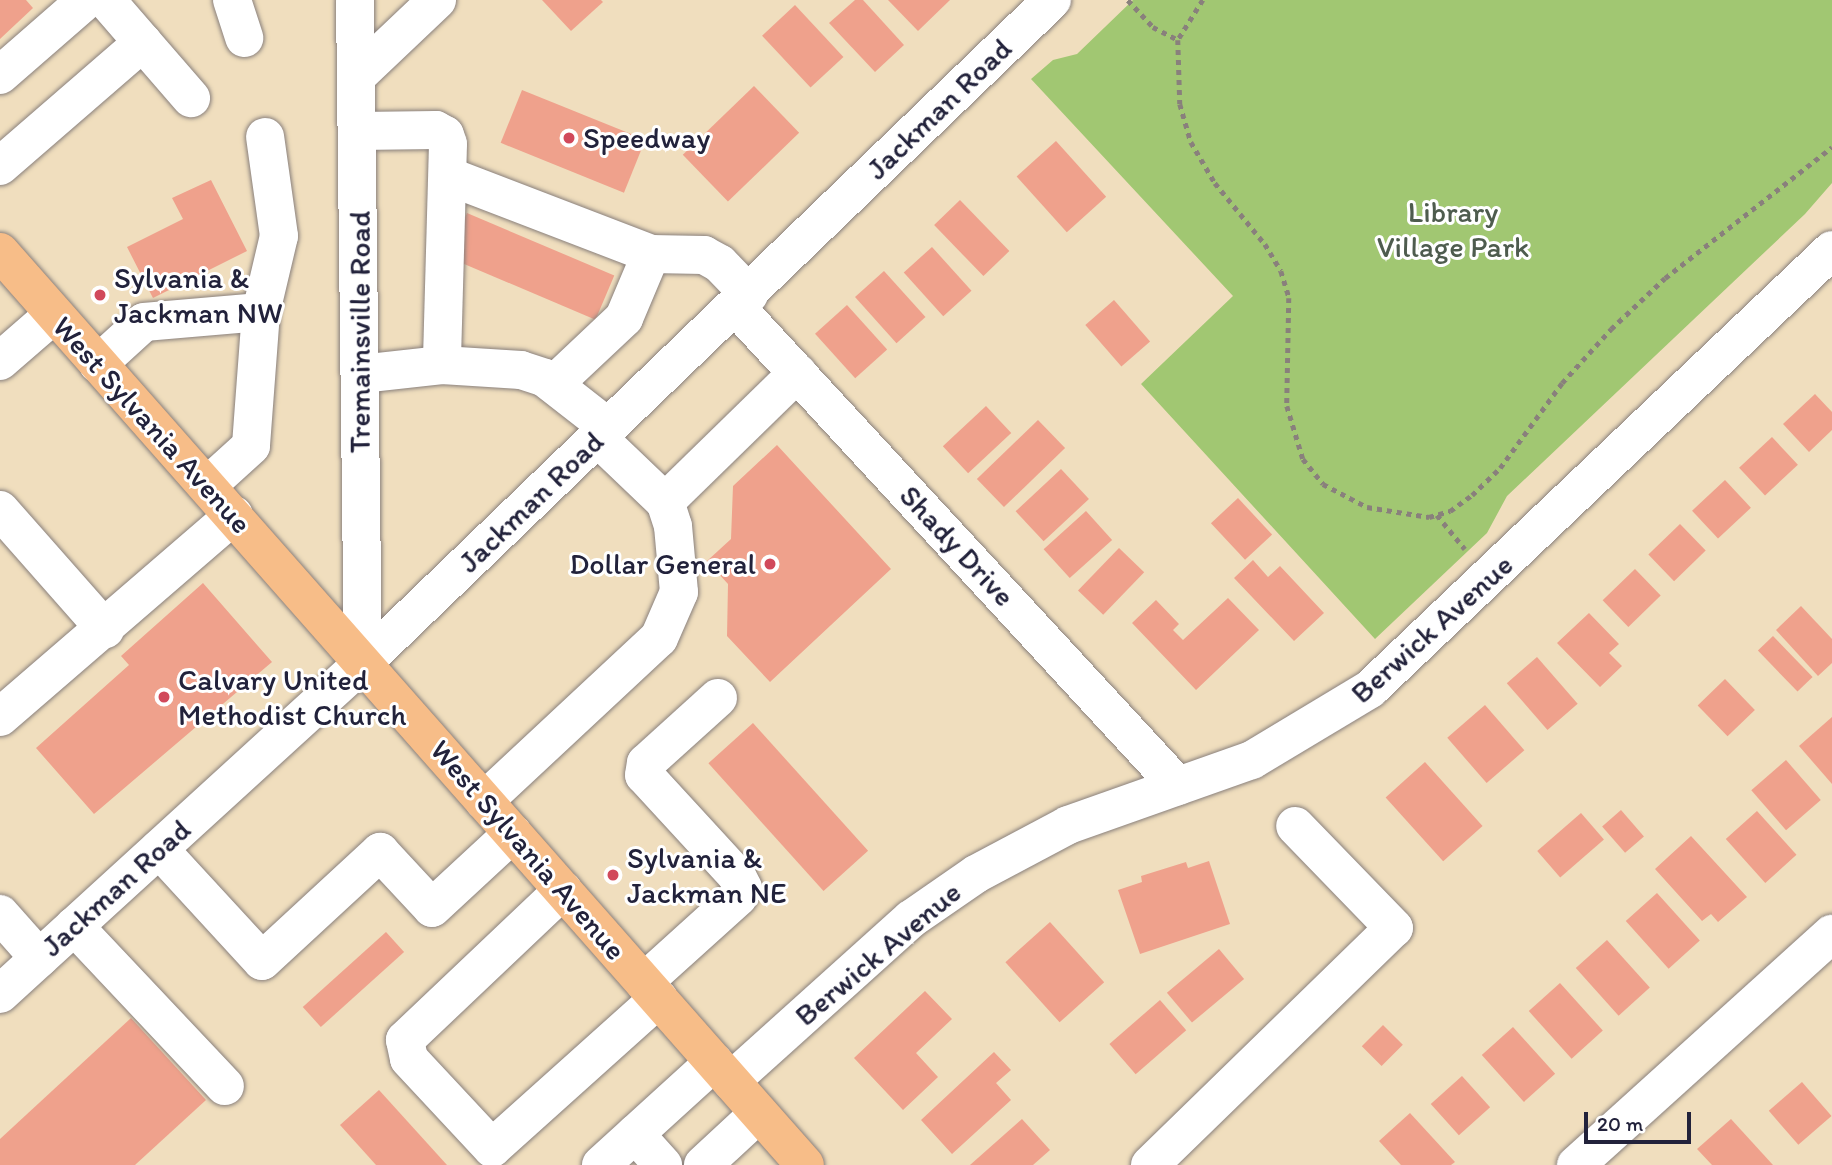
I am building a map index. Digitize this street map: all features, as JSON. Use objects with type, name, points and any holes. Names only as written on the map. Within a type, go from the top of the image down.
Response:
[{"type":"main road","name":"West Sylvania Avenue","points":[[0,252],[805,1165]]},
{"type":"street","points":[[0,75],[86,0]]},
{"type":"street","points":[[106,0],[191,98]]},
{"type":"street","points":[[232,0],[244,38]]},
{"type":"street","name":"Tremainsville Road","points":[[355,0],[363,663]]},
{"type":"street","points":[[358,75],[437,0]]},
{"type":"street","name":"Jackman Road","points":[[0,994],[363,663],[1052,0]]},
{"type":"street","points":[[0,166],[143,42]]},
{"type":"street","points":[[358,131],[436,130],[445,135],[448,144],[448,176],[442,365]]},
{"type":"street","points":[[208,485],[251,446],[261,313],[279,236],[265,137]]},
{"type":"street","name":"Shady Drive","points":[[448,176],[650,254],[704,256],[720,264],[742,300],[797,373],[1178,786]]},
{"type":"street","name":"Berwick Avenue","points":[[601,1165],[635,1134],[722,1071],[911,919],[976,874],[1031,841],[1252,760],[1301,734],[1401,664],[1832,250]]},
{"type":"street","points":[[555,383],[624,318],[650,254]]},
{"type":"street","points":[[98,364],[144,322],[261,313]]},
{"type":"street","points":[[0,361],[53,315]]},
{"type":"street","points":[[360,374],[442,365],[521,370],[555,383],[665,502],[673,526],[679,592],[659,638],[484,801]]},
{"type":"street","points":[[665,502],[797,373]]},
{"type":"street","points":[[0,510],[105,629]]},
{"type":"street","points":[[0,717],[234,515]]},
{"type":"street","points":[[563,890],[405,1040],[409,1059],[504,1157],[651,990],[738,897],[743,887],[644,775],[646,764],[718,698]]},
{"type":"street","points":[[1150,1165],[1394,928],[1295,826]]},
{"type":"street","points":[[159,849],[262,961],[380,852],[432,908],[513,834]]},
{"type":"street","points":[[0,914],[39,958]]},
{"type":"street","points":[[74,926],[225,1086]]},
{"type":"street","points":[[1576,1165],[1832,933]]},
{"type":"street","points":[[703,1165],[759,1113]]},
{"type":"street","points":[[635,1134],[663,1165]]},
{"type":"path","points":[[1128,0],[1153,27],[1178,40]]},
{"type":"path","points":[[1203,0],[1178,40],[1180,104],[1191,142],[1214,183],[1265,244],[1281,271],[1289,298],[1287,406],[1303,459],[1323,484],[1339,496],[1399,513],[1437,514],[1461,503],[1500,468],[1562,383],[1665,278],[1832,147]]},
{"type":"path","points":[[1437,514],[1470,555]]},
{"type":"green space","name":"Library Village Park","points":[[1133,0],[1832,0],[1832,183],[1805,214],[1507,496],[1487,533],[1375,639],[1141,384],[1233,296],[1031,79],[1053,60],[1077,54]]},
{"type":"building","points":[[0,0],[26,0],[33,8],[0,39]]},
{"type":"building","points":[[542,0],[601,0],[603,2],[571,31]]},
{"type":"building","points":[[855,0],[863,0],[904,45],[875,72],[829,23]]},
{"type":"building","points":[[888,0],[950,0],[918,31]]},
{"type":"building","points":[[795,5],[843,57],[811,88],[762,36]]},
{"type":"building","points":[[754,86],[799,133],[728,202],[683,155]]},
{"type":"building","points":[[522,90],[645,140],[624,193],[501,143]]},
{"type":"building","points":[[1056,141],[1106,197],[1067,232],[1017,176]]},
{"type":"building","points":[[211,180],[247,251],[153,298],[127,247],[183,219],[172,198]]},
{"type":"building","points":[[960,200],[1009,251],[983,276],[934,225]]},
{"type":"building","points":[[467,213],[614,276],[596,320],[448,257]]},
{"type":"building","points":[[932,247],[971,291],[943,316],[904,272]]},
{"type":"building","points":[[884,271],[925,317],[897,343],[855,297]]},
{"type":"building","points":[[1114,300],[1150,342],[1121,366],[1085,325]]},
{"type":"building","points":[[847,305],[887,350],[855,378],[815,334]]},
{"type":"building","points":[[1815,394],[1832,412],[1832,430],[1809,452],[1783,424]]},
{"type":"building","points":[[986,406],[1011,433],[968,473],[943,446]]},
{"type":"building","points":[[1038,420],[1065,448],[1004,507],[977,479]]},
{"type":"building","points":[[1772,437],[1798,465],[1765,495],[1739,468]]},
{"type":"building","points":[[777,445],[891,569],[770,682],[727,636],[728,584],[707,561],[731,539],[733,486]]},
{"type":"building","points":[[1061,469],[1089,499],[1044,541],[1016,511]]},
{"type":"building","points":[[1725,480],[1751,508],[1718,538],[1692,511]]},
{"type":"building","points":[[1238,498],[1272,535],[1245,560],[1211,523]]},
{"type":"building","points":[[1086,511],[1112,540],[1070,578],[1044,549]]},
{"type":"building","points":[[1680,524],[1706,551],[1674,581],[1648,555]]},
{"type":"building","points":[[1119,548],[1144,572],[1103,615],[1078,590]]},
{"type":"building","points":[[1253,560],[1268,577],[1280,566],[1324,613],[1294,641],[1234,578]]},
{"type":"building","points":[[1635,569],[1661,596],[1628,627],[1603,600]]},
{"type":"building","name":"Calvary United Methodist Church","points":[[203,583],[272,662],[94,814],[36,748],[129,665],[121,656]]},
{"type":"building","points":[[1228,598],[1259,630],[1196,690],[1132,623],[1156,600],[1179,624],[1173,630],[1183,640]]},
{"type":"building","points":[[1801,606],[1832,639],[1832,663],[1818,676],[1776,630]]},
{"type":"building","points":[[1589,613],[1619,644],[1609,653],[1622,666],[1600,687],[1557,643]]},
{"type":"building","points":[[1773,636],[1813,677],[1797,692],[1758,651]]},
{"type":"building","points":[[1537,657],[1578,704],[1547,730],[1507,683]]},
{"type":"building","points":[[1725,679],[1755,710],[1728,736],[1698,705]]},
{"type":"building","points":[[1485,705],[1524,750],[1487,783],[1447,738]]},
{"type":"building","points":[[1832,717],[1832,784],[1799,746]]},
{"type":"building","points":[[753,723],[868,851],[824,891],[708,763]]},
{"type":"building","points":[[1786,760],[1821,800],[1786,830],[1751,790]]},
{"type":"building","points":[[1425,762],[1483,826],[1443,861],[1386,797]]},
{"type":"building","points":[[1621,810],[1644,836],[1625,853],[1602,826]]},
{"type":"building","points":[[1757,811],[1796,855],[1765,883],[1726,839]]},
{"type":"building","points":[[1581,813],[1604,839],[1560,877],[1537,851]]},
{"type":"building","points":[[1691,836],[1747,897],[1718,922],[1711,914],[1702,921],[1655,869]]},
{"type":"building","points":[[1209,861],[1230,924],[1140,954],[1118,890],[1142,882],[1141,876],[1186,862],[1188,868]]},
{"type":"building","points":[[1657,893],[1700,941],[1669,969],[1626,921]]},
{"type":"building","points":[[1050,922],[1104,982],[1060,1022],[1005,962]]},
{"type":"building","points":[[386,932],[404,952],[321,1027],[303,1007]]},
{"type":"building","points":[[1607,940],[1650,988],[1619,1016],[1576,968]]},
{"type":"building","points":[[1219,949],[1244,979],[1192,1023],[1167,993]]},
{"type":"building","points":[[1560,983],[1603,1031],[1572,1059],[1529,1011]]},
{"type":"building","points":[[925,991],[952,1019],[916,1053],[938,1077],[903,1110],[854,1058]]},
{"type":"building","points":[[1160,1000],[1186,1030],[1136,1074],[1109,1044]]},
{"type":"building","points":[[131,1018],[206,1100],[135,1165],[0,1165],[0,1139]]},
{"type":"building","points":[[1383,1025],[1403,1045],[1382,1066],[1362,1046]]},
{"type":"building","points":[[1513,1027],[1555,1074],[1524,1102],[1482,1055]]},
{"type":"building","points":[[994,1052],[1011,1070],[996,1083],[1011,1100],[952,1154],[921,1120]]},
{"type":"building","points":[[1462,1076],[1490,1107],[1459,1135],[1431,1104]]},
{"type":"building","points":[[1802,1082],[1832,1116],[1798,1145],[1769,1111]]},
{"type":"building","points":[[379,1090],[447,1165],[376,1165],[340,1125]]},
{"type":"building","points":[[1410,1113],[1455,1162],[1451,1165],[1401,1165],[1379,1141]]},
{"type":"building","points":[[1022,1119],[1050,1150],[1033,1165],[970,1165]]},
{"type":"building","points":[[1731,1119],[1773,1165],[1712,1165],[1697,1149]]},
{"type":"place","name":"Speedway","points":[[569,138]]},
{"type":"place","name":"Sylvania & Jackman NW","points":[[100,295]]},
{"type":"place","name":"Dollar General","points":[[770,564]]},
{"type":"place","name":"Calvary United Methodist Church","points":[[164,697]]},
{"type":"place","name":"Sylvania & Jackman NE","points":[[613,875]]}]
